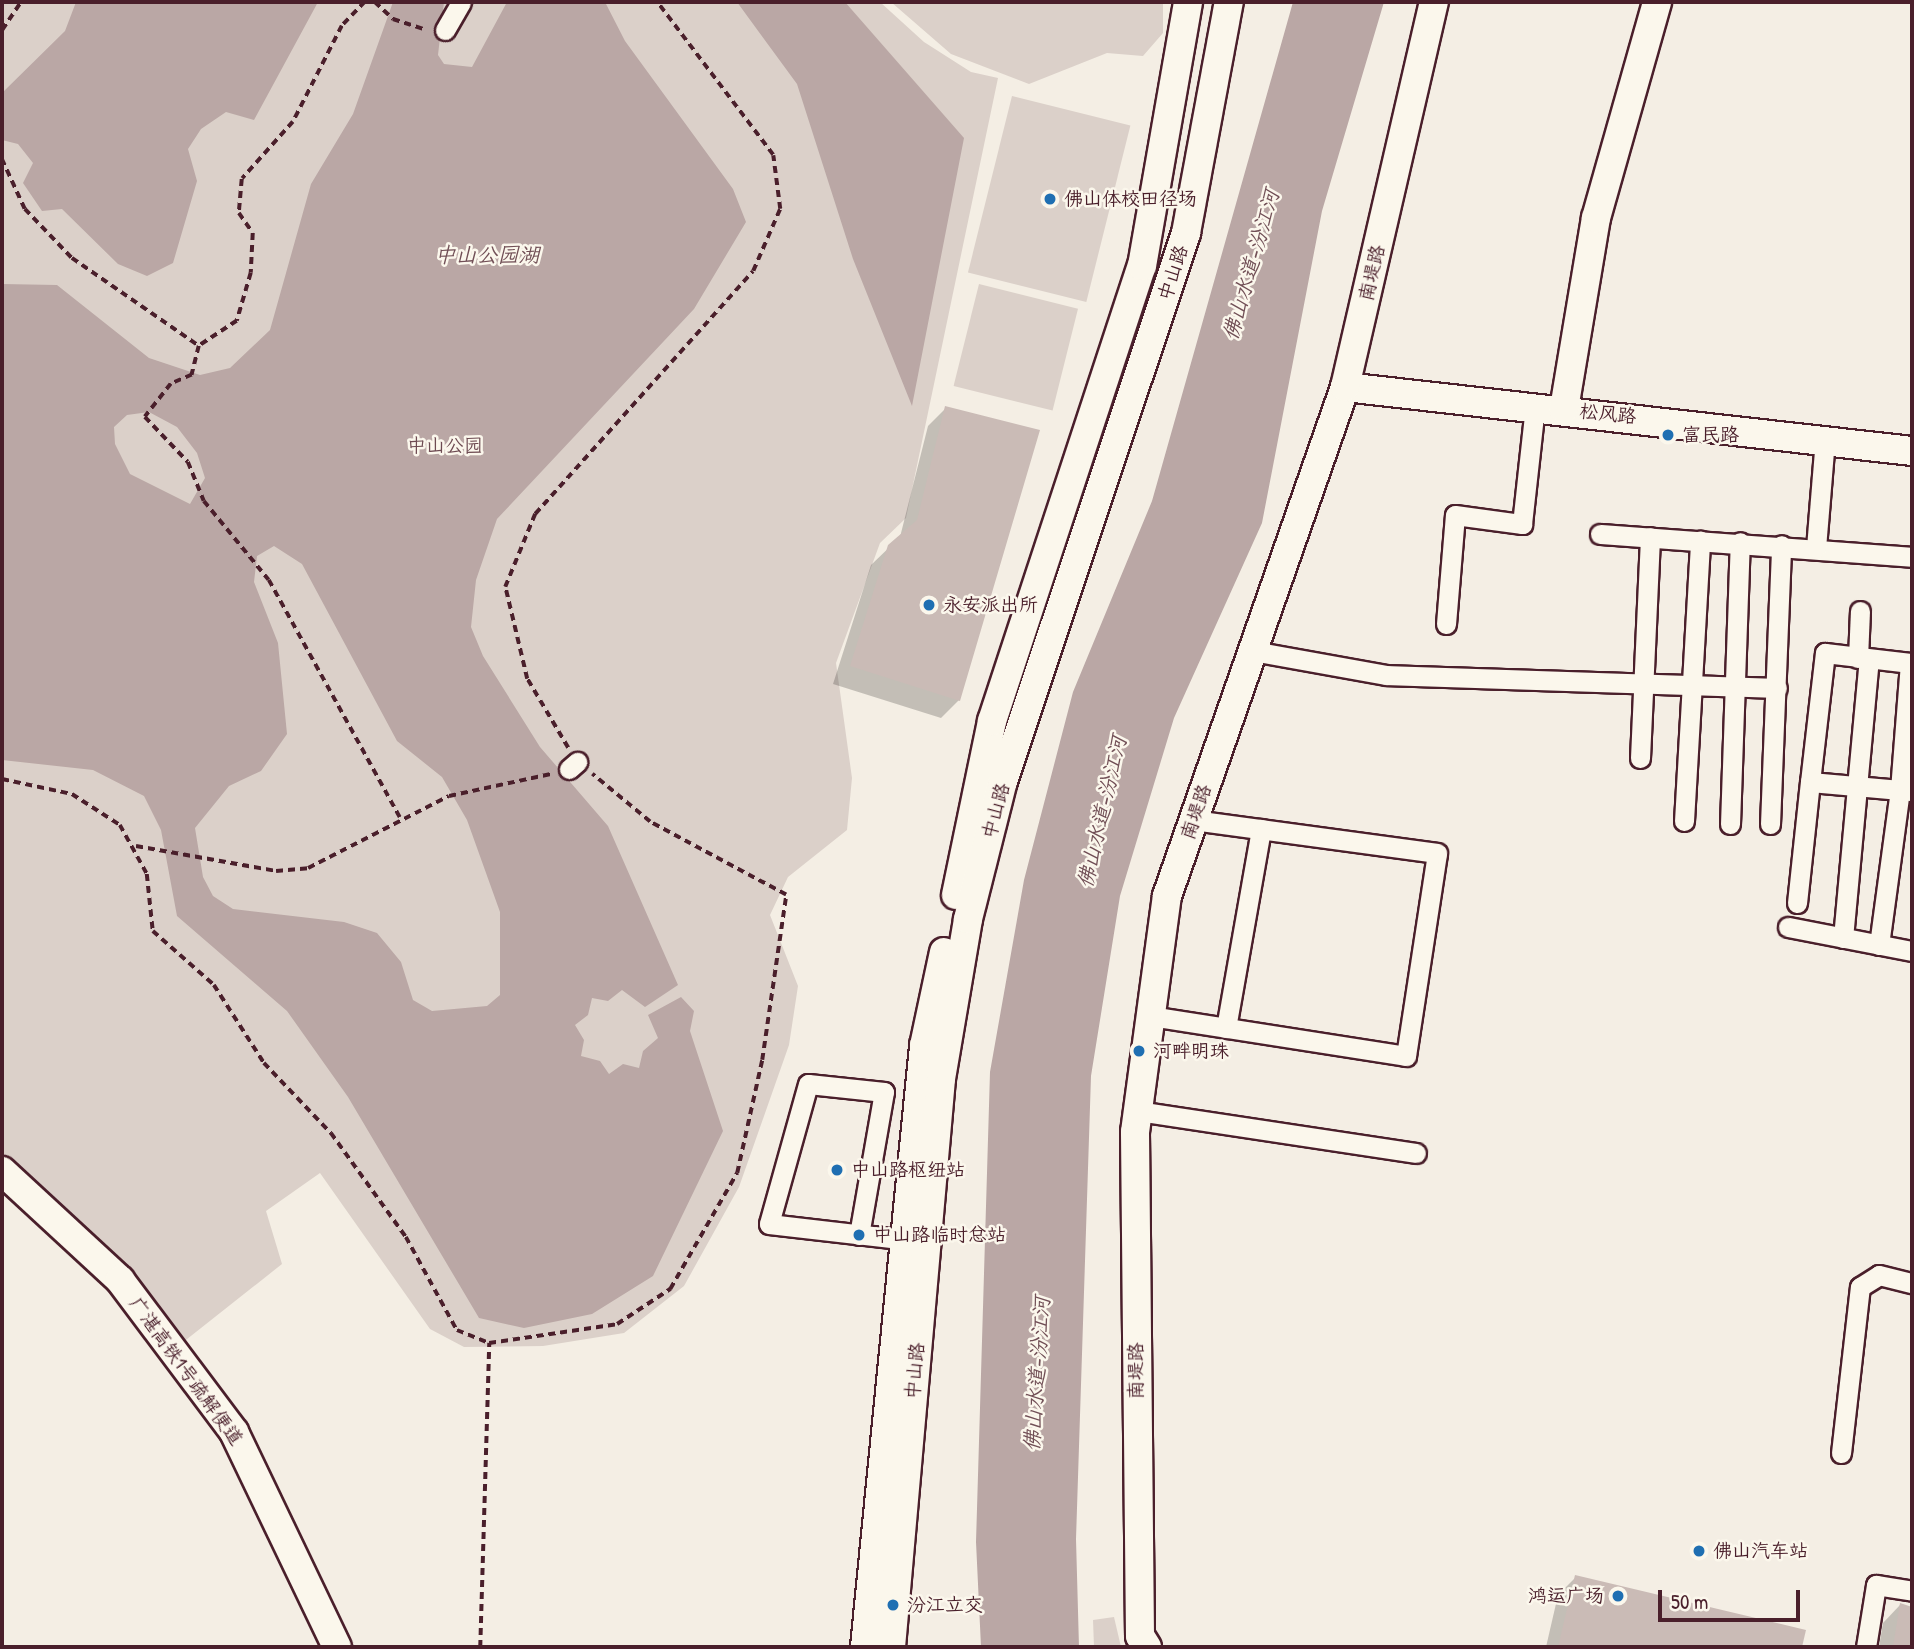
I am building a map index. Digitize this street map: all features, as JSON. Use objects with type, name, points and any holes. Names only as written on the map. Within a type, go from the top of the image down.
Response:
[{"type":"street","points":[[445,30],[461,2]]},
{"type":"street","name":"中山路","points":[[891,1647],[916,1241],[924,1046],[992,721],[1142,266],[1188,2]]},
{"type":"street","name":"中山路","points":[[865,1647],[916,1241],[940,1079],[968,919],[1003,780],[1186,233],[1229,2]]},
{"type":"street","name":"南堤路","points":[[1147,1647],[1140,1636],[1138,1111],[1167,896],[1345,387],[1434,2]]},
{"type":"street","points":[[1564,409],[1596,218],[1657,2]]},
{"type":"street","name":"松风路","points":[[1345,387],[1564,409],[1912,451]]},
{"type":"street","points":[[1446,624],[1455,514],[1522,524],[1535,407]]},
{"type":"street","points":[[1816,548],[1825,439]]},
{"type":"street","points":[[1600,534],[1781,545],[1912,557]]},
{"type":"street","points":[[1640,758],[1650,537]]},
{"type":"street","points":[[1684,821],[1695,688],[1700,540]]},
{"type":"street","points":[[1730,824],[1740,542]]},
{"type":"street","points":[[1770,824],[1781,545]]},
{"type":"street","points":[[1843,938],[1857,786],[1864,658],[1860,611]]},
{"type":"street","points":[[1253,651],[1386,675],[1644,688],[1777,688]]},
{"type":"street","points":[[1797,903],[1825,653],[1911,663],[1906,791],[1879,945]]},
{"type":"street","points":[[1810,782],[1906,791]]},
{"type":"street","points":[[1150,1016],[1406,1056],[1437,853],[1193,820]]},
{"type":"street","points":[[1226,1028],[1261,829]]},
{"type":"street","points":[[1788,927],[1912,951]]},
{"type":"street","points":[[859,1234],[884,1092],[808,1084],[769,1224],[916,1241]]},
{"type":"street","points":[[1138,1111],[1416,1153]]},
{"type":"street","name":"广湛高铁1号疏解便道","points":[[2,1171],[120,1280],[234,1432],[337,1647]]},
{"type":"street","points":[[1841,1453],[1860,1287],[1879,1275],[1912,1283]]},
{"type":"street","points":[[1867,1647],[1876,1585],[1912,1591]]},
{"type":"path","points":[[2,30],[21,2]]},
{"type":"path","points":[[365,2],[342,26],[293,122],[243,179],[239,213],[253,233],[251,273],[237,321],[199,346],[192,375],[171,384],[145,417],[188,462],[197,488],[269,580],[400,817]]},
{"type":"path","points":[[375,2],[415,31],[445,30]]},
{"type":"path","points":[[2,779],[72,794],[120,825],[136,846],[147,874],[153,931],[214,985],[264,1063],[331,1133],[406,1237],[457,1330],[489,1343],[617,1324],[670,1289],[737,1173],[762,1060],[786,895],[649,822],[573,766],[527,679],[505,587],[535,514],[753,271],[780,209],[773,155],[657,2]]},
{"type":"path","points":[[2,159],[26,209],[72,258],[199,346]]},
{"type":"path","points":[[136,846],[210,855],[276,871],[308,868],[400,817],[449,796],[573,766]]},
{"type":"path","points":[[480,1647],[489,1343]]},
{"type":"green space","name":"中山公园","points":[[2,2],[880,2],[924,42],[971,72],[998,78],[906,518],[880,543],[836,663],[852,778],[847,830],[788,877],[770,915],[798,986],[789,1045],[739,1187],[684,1286],[624,1333],[543,1346],[464,1347],[430,1329],[320,1173],[266,1211],[282,1264],[177,1347],[2,1160]]},
{"type":"green space","points":[[891,2],[1163,2],[1163,33],[1143,56],[1107,53],[1029,84],[951,54]]},
{"type":"green space","name":"佛山体校田径场","points":[[1012,96],[1130,126],[1086,302],[968,273]]},
{"type":"green space","points":[[979,284],[1078,309],[1053,411],[954,386]]},
{"type":"green space","points":[[1114,1617],[1121,1647],[1094,1647],[1093,1620]]},
{"type":"water","points":[[76,2],[318,2],[254,120],[226,112],[201,129],[188,149],[197,181],[173,263],[147,276],[118,264],[62,209],[42,211],[23,183],[33,163],[18,144],[2,140],[2,93],[65,31]]},
{"type":"water","name":"中山公园湖","points":[[393,2],[444,2],[438,55],[444,64],[472,67],[507,2],[605,2],[625,41],[733,189],[746,222],[694,309],[497,519],[476,580],[471,627],[483,656],[540,747],[608,826],[678,985],[645,1007],[622,990],[608,1001],[592,998],[588,1015],[575,1025],[584,1040],[581,1056],[600,1061],[609,1074],[623,1064],[639,1068],[643,1051],[658,1038],[648,1015],[681,997],[694,1011],[690,1031],[723,1131],[653,1276],[592,1314],[524,1328],[479,1318],[348,1097],[287,1011],[177,916],[161,830],[144,796],[93,770],[2,760],[2,284],[57,285],[149,358],[200,375],[230,368],[270,330],[311,184],[353,114]],"holes":[[[149,412],[177,427],[197,453],[205,478],[190,504],[130,474],[115,444],[114,427],[127,415]],[[274,546],[302,564],[397,741],[442,777],[467,820],[500,912],[500,995],[487,1006],[432,1011],[413,1000],[401,962],[377,933],[344,922],[233,909],[213,896],[203,877],[195,828],[229,786],[261,771],[287,734],[278,643],[254,582],[257,556]]]},
{"type":"water","points":[[737,2],[845,2],[964,138],[912,406],[853,259],[797,84]]},
{"type":"water","name":"佛山水道-汾江河","points":[[1293,2],[1384,2],[1322,211],[1262,523],[1174,718],[1120,896],[1091,1076],[1076,1539],[1079,1647],[981,1647],[976,1542],[990,1072],[1024,880],[1073,692],[1152,501]]},
{"type":"building","name":"永安派出所","points":[[945,406],[1040,430],[960,701],[850,666],[888,545],[917,520]]},
{"type":"building","name":"鸿运广场","points":[[1575,1575],[1806,1630],[1802,1647],[1558,1647]]},
{"type":"building","points":[[1900,1603],[1912,1607],[1912,1647],[1893,1647]]},
{"type":"place","name":"佛山体校田径场","points":[[1050,199]]},
{"type":"place","name":"富民路","points":[[1668,435]]},
{"type":"place","name":"永安派出所","points":[[929,605]]},
{"type":"place","name":"河畔明珠","points":[[1139,1051]]},
{"type":"place","name":"中山路枢纽站","points":[[837,1170]]},
{"type":"place","name":"中山路临时总站","points":[[859,1235]]},
{"type":"place","name":"佛山汽车站","points":[[1699,1551]]},
{"type":"place","name":"鸿运广场","points":[[1618,1596]]},
{"type":"place","name":"汾江立交","points":[[893,1605]]}]
